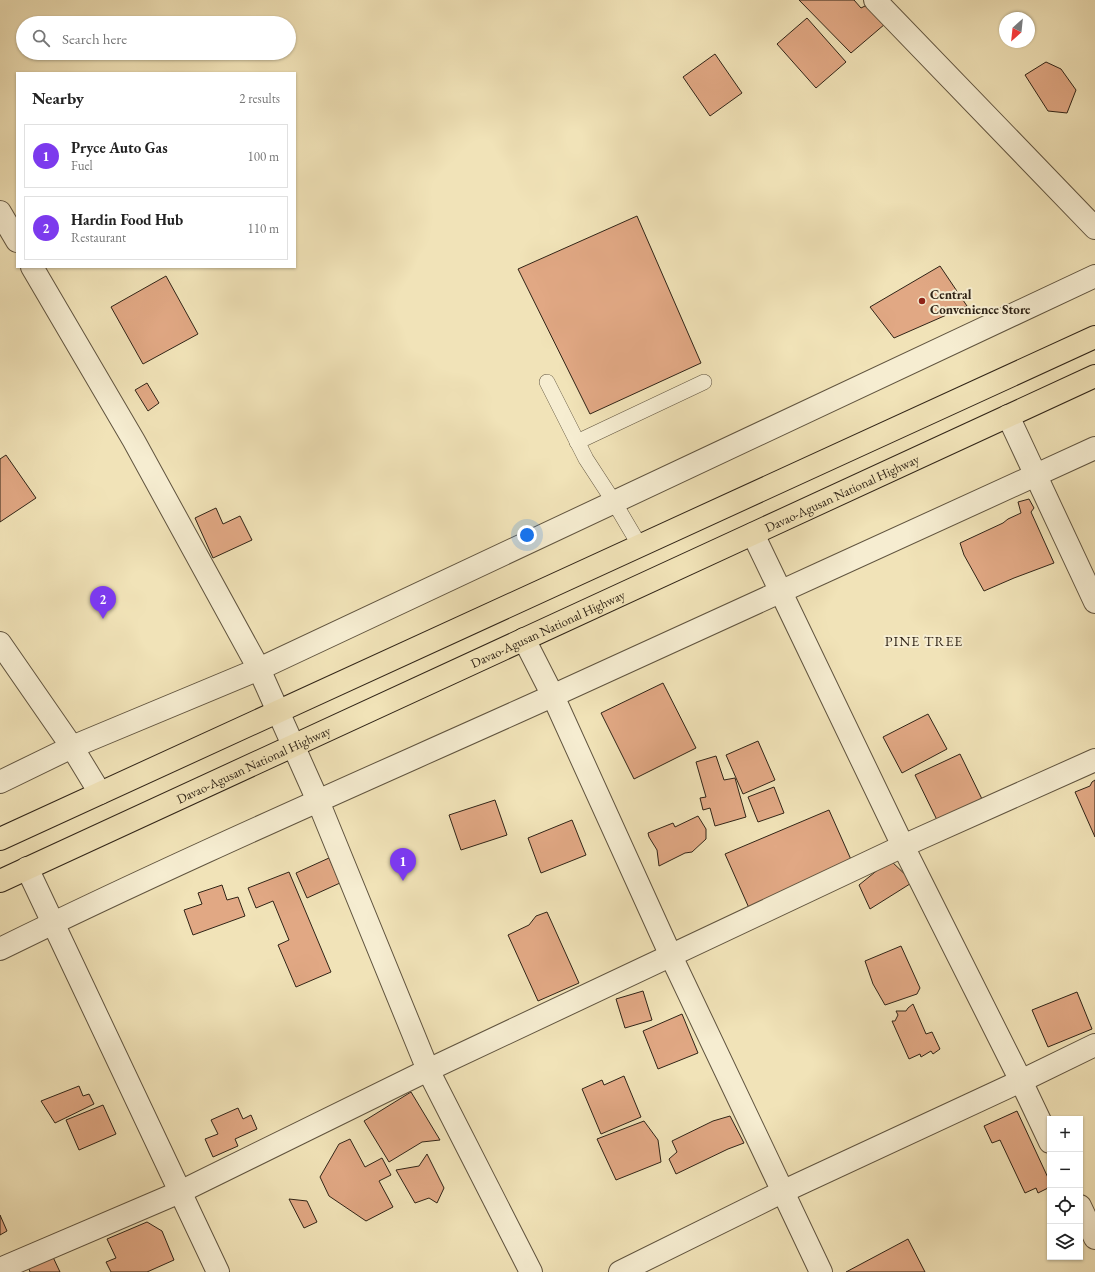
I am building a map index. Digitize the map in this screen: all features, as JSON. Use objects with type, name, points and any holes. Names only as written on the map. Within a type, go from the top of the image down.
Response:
[{"type":"highway","points":[[0,839],[1095,337]]},
{"type":"highway","name":"Davao-Agusan National Highway","points":[[0,881],[1095,376]]},
{"type":"street","points":[[875,0],[1095,228]]},
{"type":"street","points":[[0,212],[16,239]]},
{"type":"street","points":[[33,268],[134,441],[259,669],[318,801],[428,1070],[530,1272]]},
{"type":"street","points":[[0,782],[72,747],[259,669],[1095,276]]},
{"type":"street","points":[[1008,416],[1095,602]]},
{"type":"street","points":[[0,949],[53,923],[318,801],[553,696],[1095,448]]},
{"type":"street","points":[[753,534],[903,846],[1047,1136]]},
{"type":"street","points":[[524,639],[553,696],[671,956],[821,1272]]},
{"type":"street","points":[[0,642],[72,747],[100,793]]},
{"type":"street","points":[[0,1269],[180,1192],[428,1070],[903,846],[1095,760]]},
{"type":"street","points":[[27,868],[131,1084],[218,1272]]},
{"type":"street","points":[[620,1272],[782,1192],[1095,1045]]},
{"type":"street","points":[[1083,1212],[1095,1238]]},
{"type":"lane","points":[[547,382],[586,459],[640,546]]},
{"type":"lane","points":[[577,442],[704,382]]},
{"type":"building","points":[[799,0],[854,0],[861,8],[867,5],[885,24],[851,53]]},
{"type":"building","points":[[807,18],[846,62],[816,88],[777,44]]},
{"type":"building","points":[[715,54],[742,93],[710,116],[683,77]]},
{"type":"building","points":[[1046,62],[1061,69],[1076,90],[1067,113],[1048,111],[1025,75]]},
{"type":"building","points":[[637,216],[701,363],[590,414],[518,269]]},
{"type":"building","points":[[940,266],[967,306],[894,338],[870,307]]},
{"type":"building","points":[[166,276],[198,334],[143,364],[111,307]]},
{"type":"building","points":[[147,383],[159,403],[148,411],[135,390]]},
{"type":"building","points":[[6,455],[36,498],[0,522],[0,459]]},
{"type":"building","points":[[1029,499],[1034,508],[1031,512],[1054,563],[984,591],[964,555],[960,543],[1021,513],[1018,502]]},
{"type":"building","points":[[216,508],[223,524],[240,516],[252,540],[213,558],[195,518]]},
{"type":"building","points":[[663,683],[696,748],[634,779],[601,713]]},
{"type":"building","points":[[928,714],[947,749],[902,773],[883,737]]},
{"type":"building","points":[[758,741],[775,780],[743,794],[726,755]]},
{"type":"building","points":[[960,754],[982,799],[937,820],[915,775]]},
{"type":"building","points":[[716,756],[724,780],[735,778],[746,817],[715,826],[710,808],[703,810],[700,798],[706,797],[696,762]]},
{"type":"building","points":[[1095,780],[1095,837],[1075,792],[1090,786]]},
{"type":"building","points":[[774,787],[784,813],[758,822],[748,797]]},
{"type":"building","points":[[495,800],[507,835],[461,850],[449,815]]},
{"type":"building","points":[[829,810],[853,864],[749,908],[725,854]]},
{"type":"building","points":[[698,816],[706,829],[706,839],[692,852],[685,853],[659,866],[657,850],[648,833],[673,823],[675,827]]},
{"type":"building","points":[[572,820],[586,855],[541,873],[528,838]]},
{"type":"building","points":[[329,858],[340,883],[307,898],[296,873]]},
{"type":"building","points":[[890,860],[913,882],[870,909],[859,885]]},
{"type":"building","points":[[289,872],[331,972],[296,987],[278,945],[289,940],[273,901],[256,908],[248,888]]},
{"type":"building","points":[[222,885],[227,900],[238,897],[245,916],[193,935],[184,910],[202,904],[198,893]]},
{"type":"building","points":[[547,912],[579,983],[538,1001],[508,935],[529,925],[536,916]]},
{"type":"building","points":[[901,946],[920,988],[917,994],[885,1005],[873,984],[865,961]]},
{"type":"building","points":[[643,991],[652,1020],[625,1028],[616,999]]},
{"type":"building","points":[[1077,992],[1092,1029],[1048,1047],[1032,1010]]},
{"type":"building","points":[[913,1004],[926,1034],[932,1032],[940,1049],[933,1054],[931,1051],[921,1057],[920,1054],[909,1059],[892,1021],[895,1021],[898,1015],[896,1011],[906,1011]]},
{"type":"building","points":[[682,1014],[698,1053],[658,1069],[643,1031]]},
{"type":"building","points":[[624,1076],[641,1117],[601,1134],[582,1089],[602,1080],[604,1085]]},
{"type":"building","points":[[79,1086],[83,1096],[89,1094],[94,1104],[55,1123],[41,1101]]},
{"type":"building","points":[[411,1092],[440,1140],[422,1142],[389,1162],[364,1121]]},
{"type":"building","points":[[103,1105],[116,1134],[79,1150],[66,1120]]},
{"type":"building","points":[[238,1108],[243,1119],[251,1115],[257,1129],[235,1139],[238,1146],[213,1157],[205,1139],[218,1134],[211,1120]]},
{"type":"building","points":[[1017,1111],[1047,1176],[1047,1188],[1038,1193],[1036,1188],[1025,1193],[1000,1140],[992,1143],[984,1126]]},
{"type":"building","points":[[730,1116],[744,1143],[676,1174],[669,1159],[677,1152],[672,1141],[713,1121]]},
{"type":"building","points":[[644,1121],[658,1140],[661,1162],[616,1180],[597,1139]]},
{"type":"building","points":[[350,1139],[365,1167],[382,1158],[391,1175],[379,1181],[393,1207],[366,1221],[329,1196],[320,1177],[339,1144]]},
{"type":"building","points":[[427,1154],[444,1188],[437,1203],[429,1198],[415,1203],[396,1170],[419,1166]]},
{"type":"building","points":[[289,1199],[307,1201],[317,1222],[304,1228]]},
{"type":"building","points":[[0,1215],[7,1231],[0,1235]]},
{"type":"building","points":[[147,1222],[162,1231],[174,1260],[147,1272],[111,1272],[106,1262],[116,1258],[107,1239]]},
{"type":"building","points":[[908,1239],[925,1272],[846,1272]]},
{"type":"building","points":[[52,1255],[60,1272],[30,1272],[28,1266]]},
{"type":"place","name":"Central Convenience Store","points":[[922,301]]},
{"type":"place","name":"Hardin Food Hub","points":[[103,619]]},
{"type":"place","name":"Pryce Auto Gas","points":[[403,881]]},
{"type":"district","name":"PINE TREE","points":[[924,641]]}]
